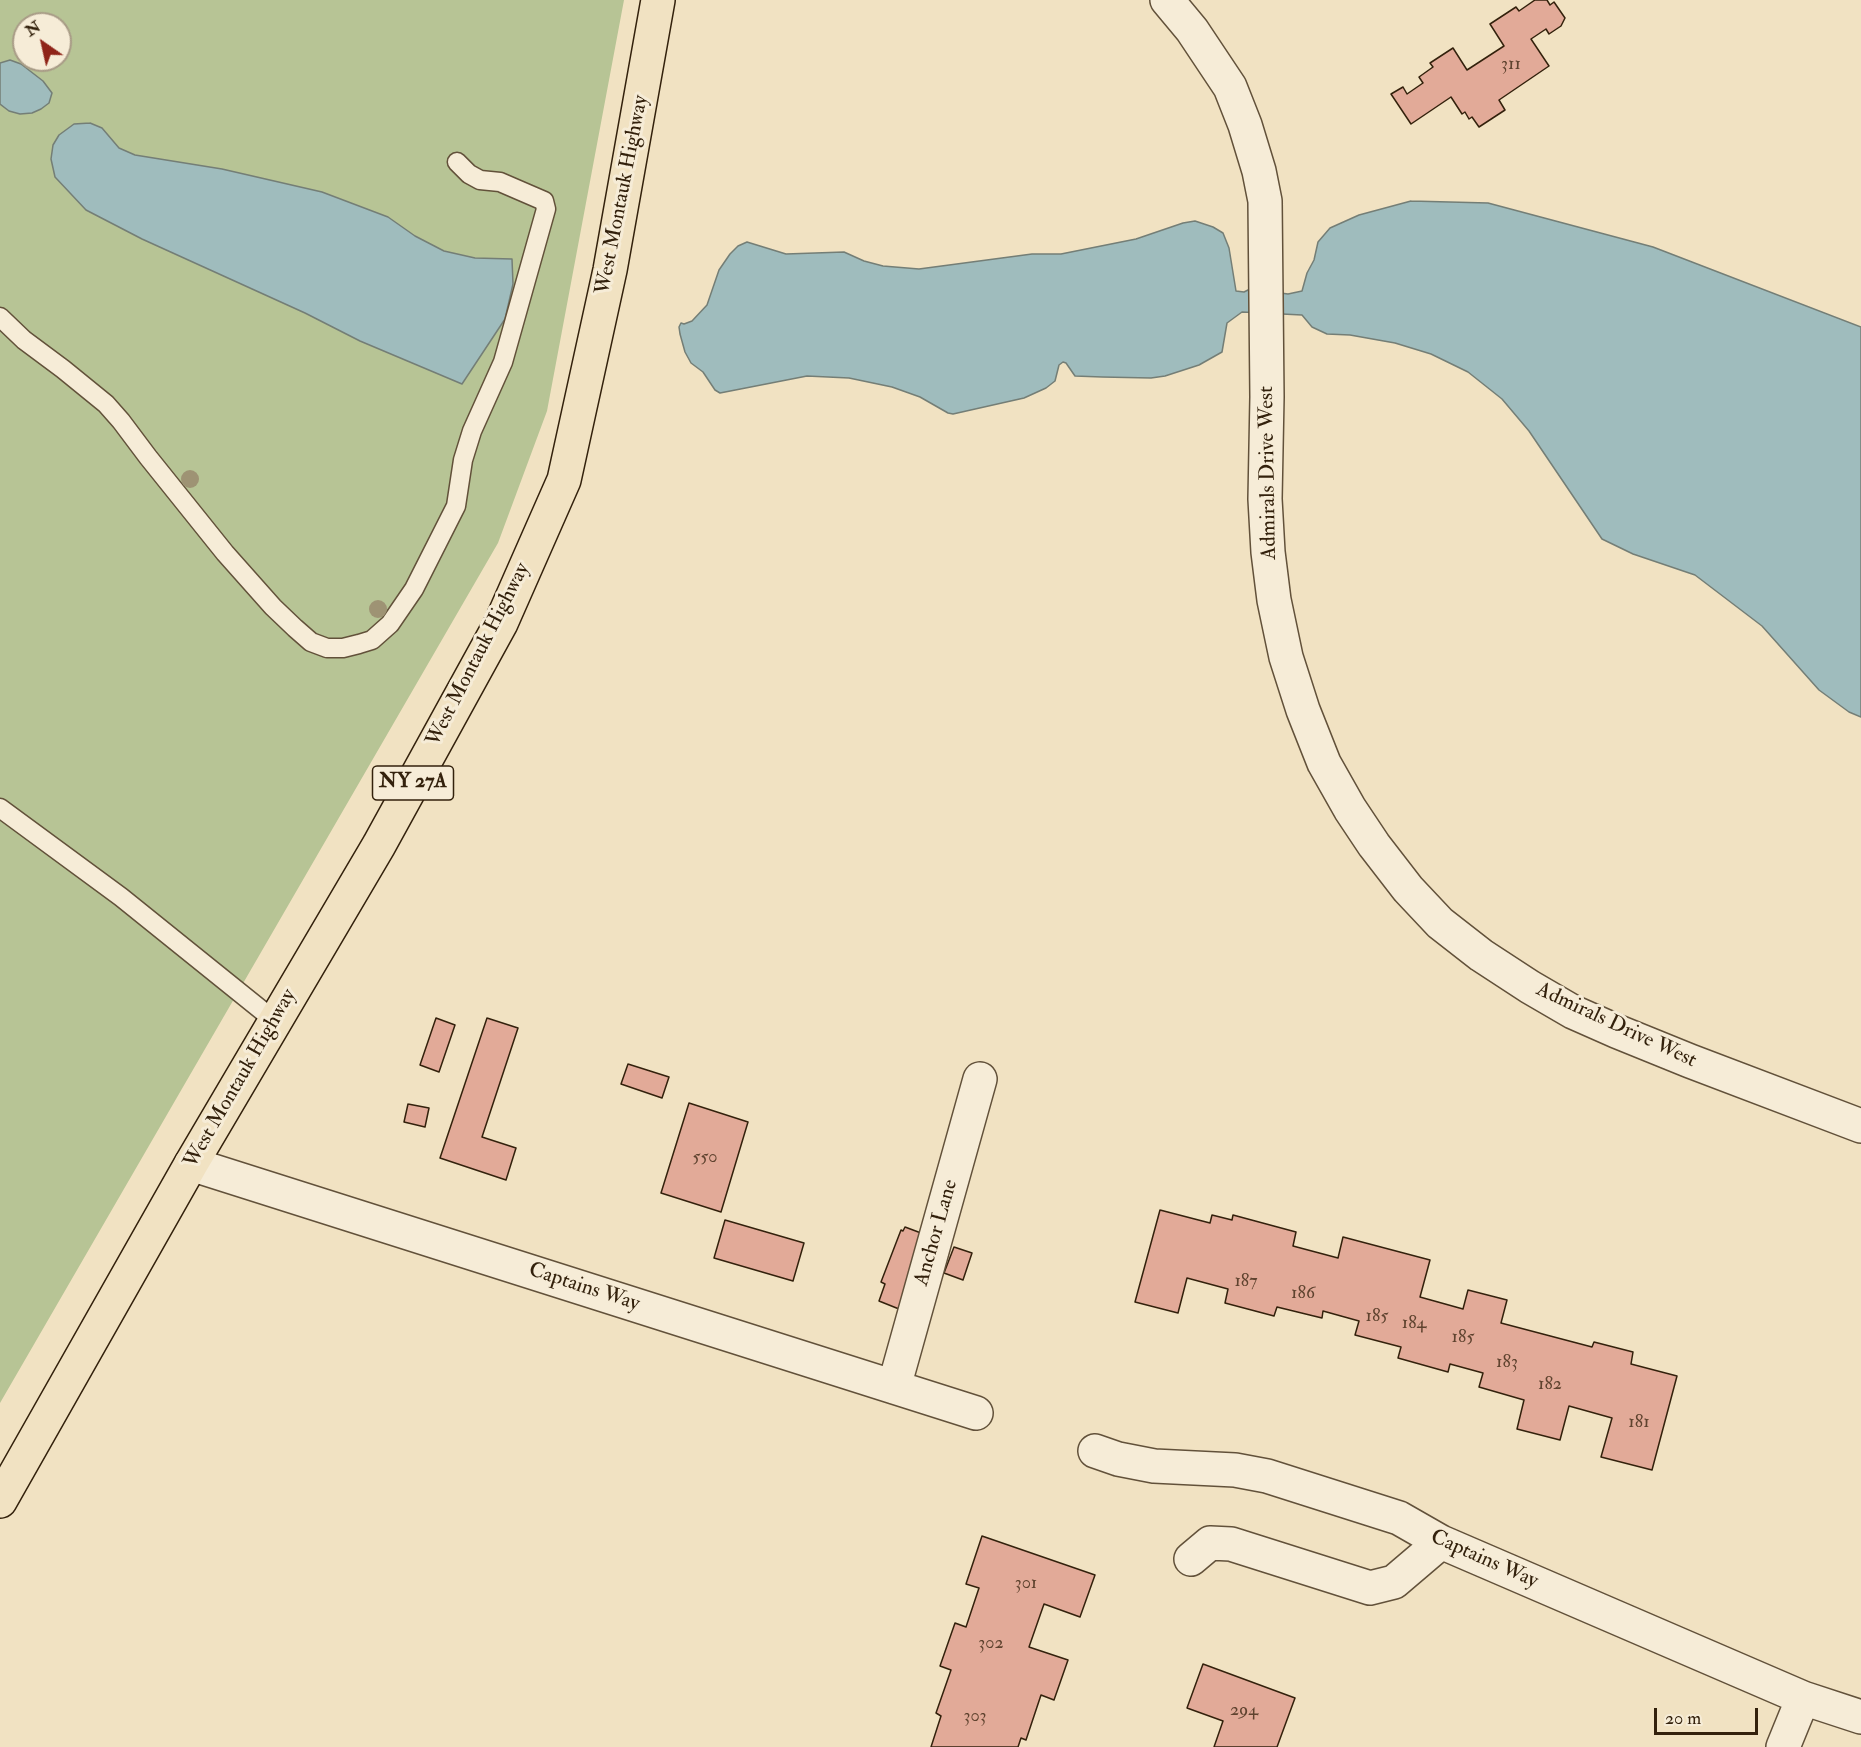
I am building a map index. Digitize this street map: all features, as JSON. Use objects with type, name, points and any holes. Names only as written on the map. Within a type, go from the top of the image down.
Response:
[{"type":"main road","name":"West Montauk Highway","points":[[0,1501],[191,1164],[379,844],[501,623],[564,480],[610,270],[658,0]]},
{"type":"street","name":"Admirals Drive West","points":[[1167,0],[1192,30],[1230,87],[1256,159],[1265,201],[1265,510],[1274,600],[1286,657],[1303,710],[1324,763],[1350,809],[1408,889],[1440,923],[1480,955],[1530,987],[1573,1012],[1616,1031],[1861,1126]]},
{"type":"street","name":"Anchor Lane","points":[[894,1387],[980,1079]]},
{"type":"street","name":"Captains Way","points":[[191,1164],[976,1413]]},
{"type":"street","name":"Captains Way","points":[[1095,1451],[1118,1459],[1154,1466],[1235,1470],[1267,1476],[1399,1518],[1441,1542],[1803,1698],[1861,1717]]},
{"type":"street","points":[[1191,1559],[1210,1543],[1231,1544],[1370,1588],[1394,1582],[1441,1542]]},
{"type":"street","points":[[1782,1747],[1803,1698]]},
{"type":"lane","points":[[0,317],[24,340],[106,404],[225,553],[273,607],[311,642],[327,648],[343,648],[372,640],[390,624],[414,589],[456,506],[463,460],[472,430],[503,362],[546,209],[544,201],[500,182],[480,180],[469,174],[457,162]]},
{"type":"lane","points":[[0,808],[121,897],[275,1021]]},
{"type":"green space","points":[[0,0],[624,0],[547,411],[498,543],[0,1403]]},
{"type":"water","points":[[12,61],[12,72],[31,72],[43,81],[52,93],[49,103],[32,113],[20,114],[9,111],[0,104],[0,63]]},
{"type":"water","points":[[90,123],[102,128],[119,148],[135,155],[222,169],[322,192],[388,217],[415,236],[444,251],[475,258],[512,259],[513,284],[505,319],[462,384],[360,341],[305,313],[142,239],[86,210],[55,177],[51,159],[53,145],[59,135],[74,124]]},
{"type":"water","points":[[1411,201],[1488,203],[1653,247],[1861,327],[1861,717],[1849,712],[1819,690],[1762,626],[1695,575],[1633,554],[1602,539],[1529,431],[1502,399],[1468,372],[1431,354],[1395,343],[1350,335],[1327,334],[1312,327],[1302,315],[1242,312],[1227,323],[1222,352],[1199,365],[1151,378],[1102,377],[1075,376],[1063,362],[1059,365],[1055,381],[1046,388],[1024,398],[953,414],[920,397],[892,387],[849,378],[807,376],[720,393],[715,390],[703,372],[691,363],[680,334],[681,323],[692,321],[707,305],[719,270],[730,254],[738,246],[747,242],[786,254],[844,252],[883,266],[919,269],[1032,254],[1061,254],[1136,239],[1195,221],[1223,233],[1229,248],[1236,291],[1244,292],[1250,289],[1288,294],[1302,291],[1318,242],[1330,228],[1359,215]]},
{"type":"building","points":[[1535,0],[1547,0],[1550,5],[1554,2],[1565,18],[1561,26],[1549,34],[1546,29],[1531,39],[1549,66],[1499,100],[1505,110],[1479,127],[1472,117],[1469,119],[1465,112],[1462,114],[1451,97],[1411,124],[1391,94],[1403,87],[1407,94],[1423,83],[1419,77],[1433,67],[1430,63],[1453,48],[1467,70],[1504,46],[1490,24],[1516,7],[1519,11]]},
{"type":"building","points":[[436,1018],[455,1025],[439,1072],[420,1065]]},
{"type":"building","points":[[487,1018],[518,1028],[482,1137],[516,1148],[506,1180],[440,1158]]},
{"type":"building","points":[[628,1064],[669,1077],[662,1098],[621,1084]]},
{"type":"building","points":[[689,1103],[748,1122],[721,1212],[661,1193]]},
{"type":"building","points":[[408,1104],[429,1108],[425,1127],[404,1122]]},
{"type":"building","points":[[1160,1210],[1210,1223],[1212,1215],[1232,1220],[1233,1215],[1296,1232],[1293,1246],[1338,1258],[1343,1237],[1430,1260],[1420,1297],[1463,1309],[1468,1290],[1507,1300],[1501,1323],[1592,1347],[1594,1342],[1633,1352],[1631,1364],[1677,1376],[1652,1470],[1601,1457],[1612,1418],[1569,1406],[1560,1440],[1517,1429],[1524,1400],[1479,1387],[1483,1373],[1450,1364],[1448,1372],[1398,1358],[1401,1347],[1355,1335],[1359,1321],[1323,1311],[1322,1318],[1277,1307],[1274,1316],[1225,1303],[1228,1289],[1187,1278],[1178,1313],[1135,1302]]},
{"type":"building","points":[[725,1220],[804,1243],[793,1281],[714,1258]]},
{"type":"building","points":[[905,1227],[937,1239],[909,1313],[879,1301],[885,1284],[881,1282],[901,1230],[903,1231]]},
{"type":"building","points":[[954,1247],[972,1253],[963,1280],[944,1273]]},
{"type":"building","points":[[982,1536],[1095,1575],[1080,1617],[1044,1604],[1029,1647],[1068,1660],[1054,1700],[1041,1695],[1026,1740],[1021,1738],[1018,1747],[931,1747],[941,1716],[936,1713],[951,1670],[940,1666],[955,1623],[966,1627],[979,1588],[966,1584]]},
{"type":"building","points":[[1203,1664],[1295,1698],[1277,1747],[1214,1747],[1223,1721],[1187,1708]]}]
